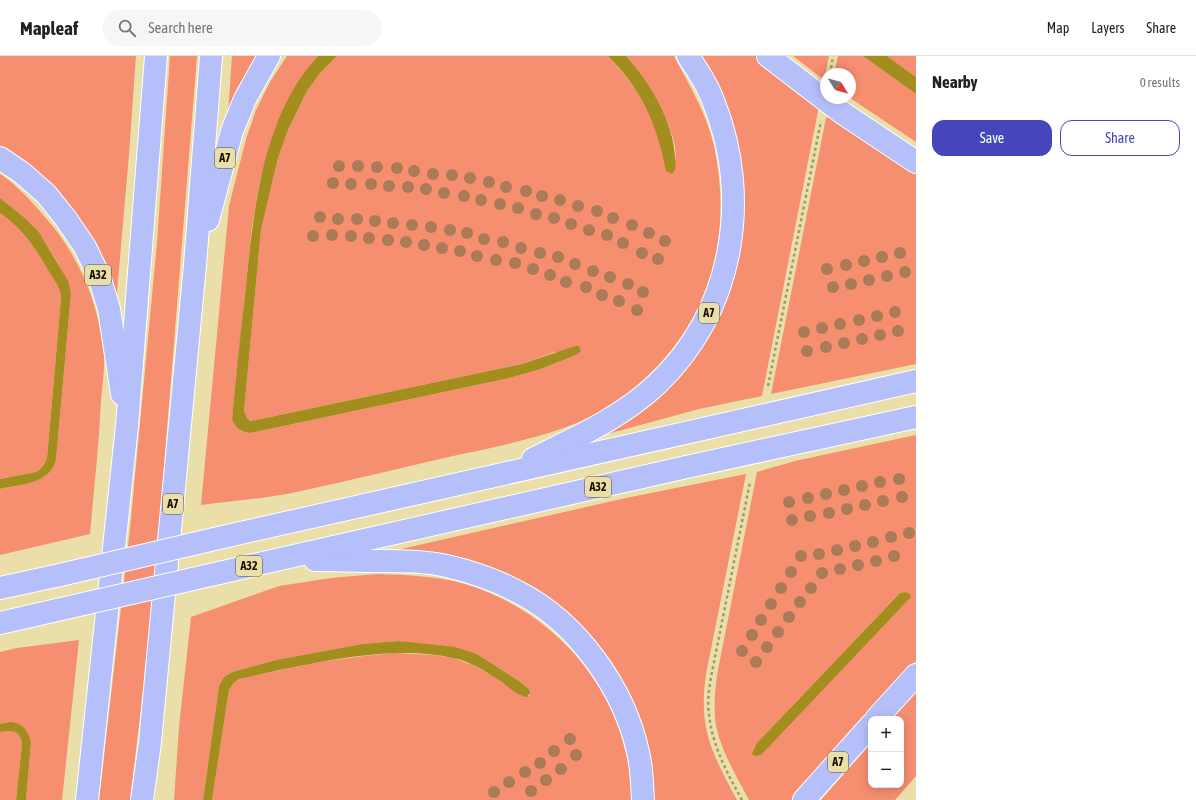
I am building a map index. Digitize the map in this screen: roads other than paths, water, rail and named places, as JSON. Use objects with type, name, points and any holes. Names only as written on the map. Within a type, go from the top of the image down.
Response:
[{"type":"highway","points":[[87,800],[127,426],[156,56]]},
{"type":"highway","name":"A7","points":[[142,800],[150,742],[196,265],[211,56]]},
{"type":"highway","name":"A7","points":[[196,265],[232,131],[245,98],[269,56]]},
{"type":"highway","name":"A7","points":[[500,475],[605,423],[622,413],[656,385],[683,355],[695,340],[712,305],[728,257],[734,204],[733,180],[730,157],[714,102],[702,78],[688,56]]},
{"type":"highway","points":[[768,56],[841,112],[916,162]]},
{"type":"highway","name":"A32","points":[[0,158],[22,173],[46,194],[66,219],[85,247],[99,276],[109,309],[113,346],[127,426]]},
{"type":"highway","points":[[0,588],[916,381]]},
{"type":"highway","name":"A32","points":[[0,623],[916,417]]},
{"type":"highway","name":"A32","points":[[280,559],[415,561],[446,566],[480,575],[519,592],[548,611],[576,636],[598,663],[615,690],[628,720],[638,752],[643,800]]},
{"type":"highway","points":[[879,716],[916,675]]},
{"type":"highway","name":"A7","points":[[804,800],[868,728]]},
{"type":"highway","points":[[150,742],[159,800]]}]
